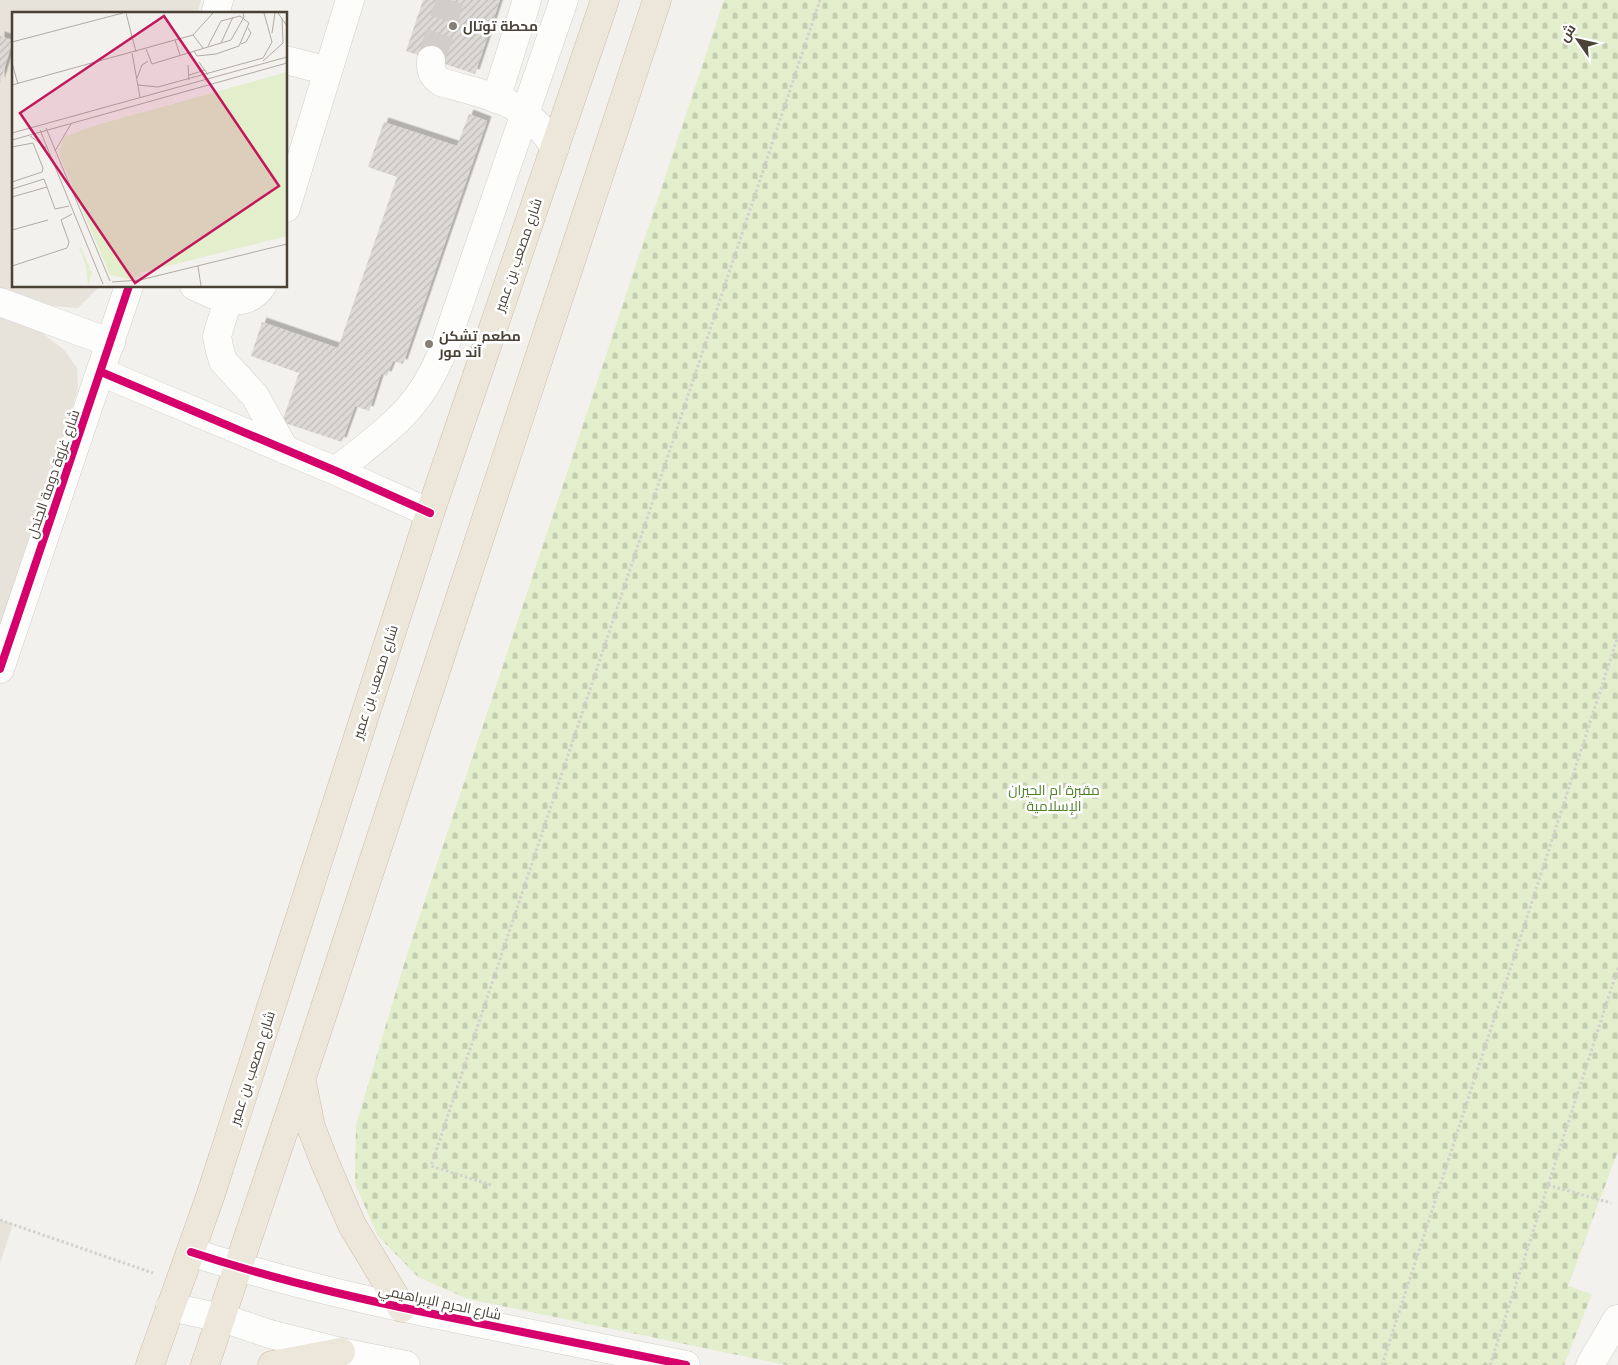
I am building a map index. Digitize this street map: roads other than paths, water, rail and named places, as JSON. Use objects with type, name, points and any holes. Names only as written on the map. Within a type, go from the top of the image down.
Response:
[{"type":"highway","name":"شارع مصعب بن عمير","points":[[150,1365],[191,1252],[430,513],[605,0]]},
{"type":"highway","points":[[205,1365],[239,1268],[657,0]]},
{"type":"highway","points":[[301,1080],[311,1127],[328,1172],[352,1224],[402,1308]]},
{"type":"highway","points":[[272,1365],[341,1352]]},
{"type":"street","points":[[288,201],[350,0]]},
{"type":"street","points":[[496,99],[527,0]]},
{"type":"street","points":[[336,472],[409,408],[434,372],[444,351],[524,112],[564,0]]},
{"type":"street","points":[[431,60],[431,72],[435,78],[441,82],[496,99],[524,112],[544,132],[554,147]]},
{"type":"street","points":[[288,61],[328,71]]},
{"type":"street","name":"شارع غزوة دومة الجندل","points":[[0,669],[128,288]]},
{"type":"street","points":[[199,288],[228,300],[238,301],[248,299],[256,294],[260,288]]},
{"type":"street","points":[[228,300],[217,336],[223,361],[254,396],[286,450]]},
{"type":"street","points":[[0,302],[111,343]]},
{"type":"street","points":[[101,372],[430,513]]},
{"type":"street","name":"شارع الحرم الإبراهيمي","points":[[191,1252],[239,1268],[402,1308],[686,1365]]},
{"type":"street","points":[[170,1307],[222,1318],[270,1334],[396,1364]]},
{"type":"street","points":[[1590,1365],[1617,1317]]},
{"type":"street","points":[[1609,1365],[1617,1317]]},
{"type":"tunnel","points":[[431,60],[450,0]]},
{"type":"place","name":"محطة توتال","points":[[453,26]]},
{"type":"place","name":"مطعم تشكن آند مور","points":[[429,344]]},
{"type":"park label","name":"مقبرة ام الحيران الإسلامية","points":[[1054,798]]}]
